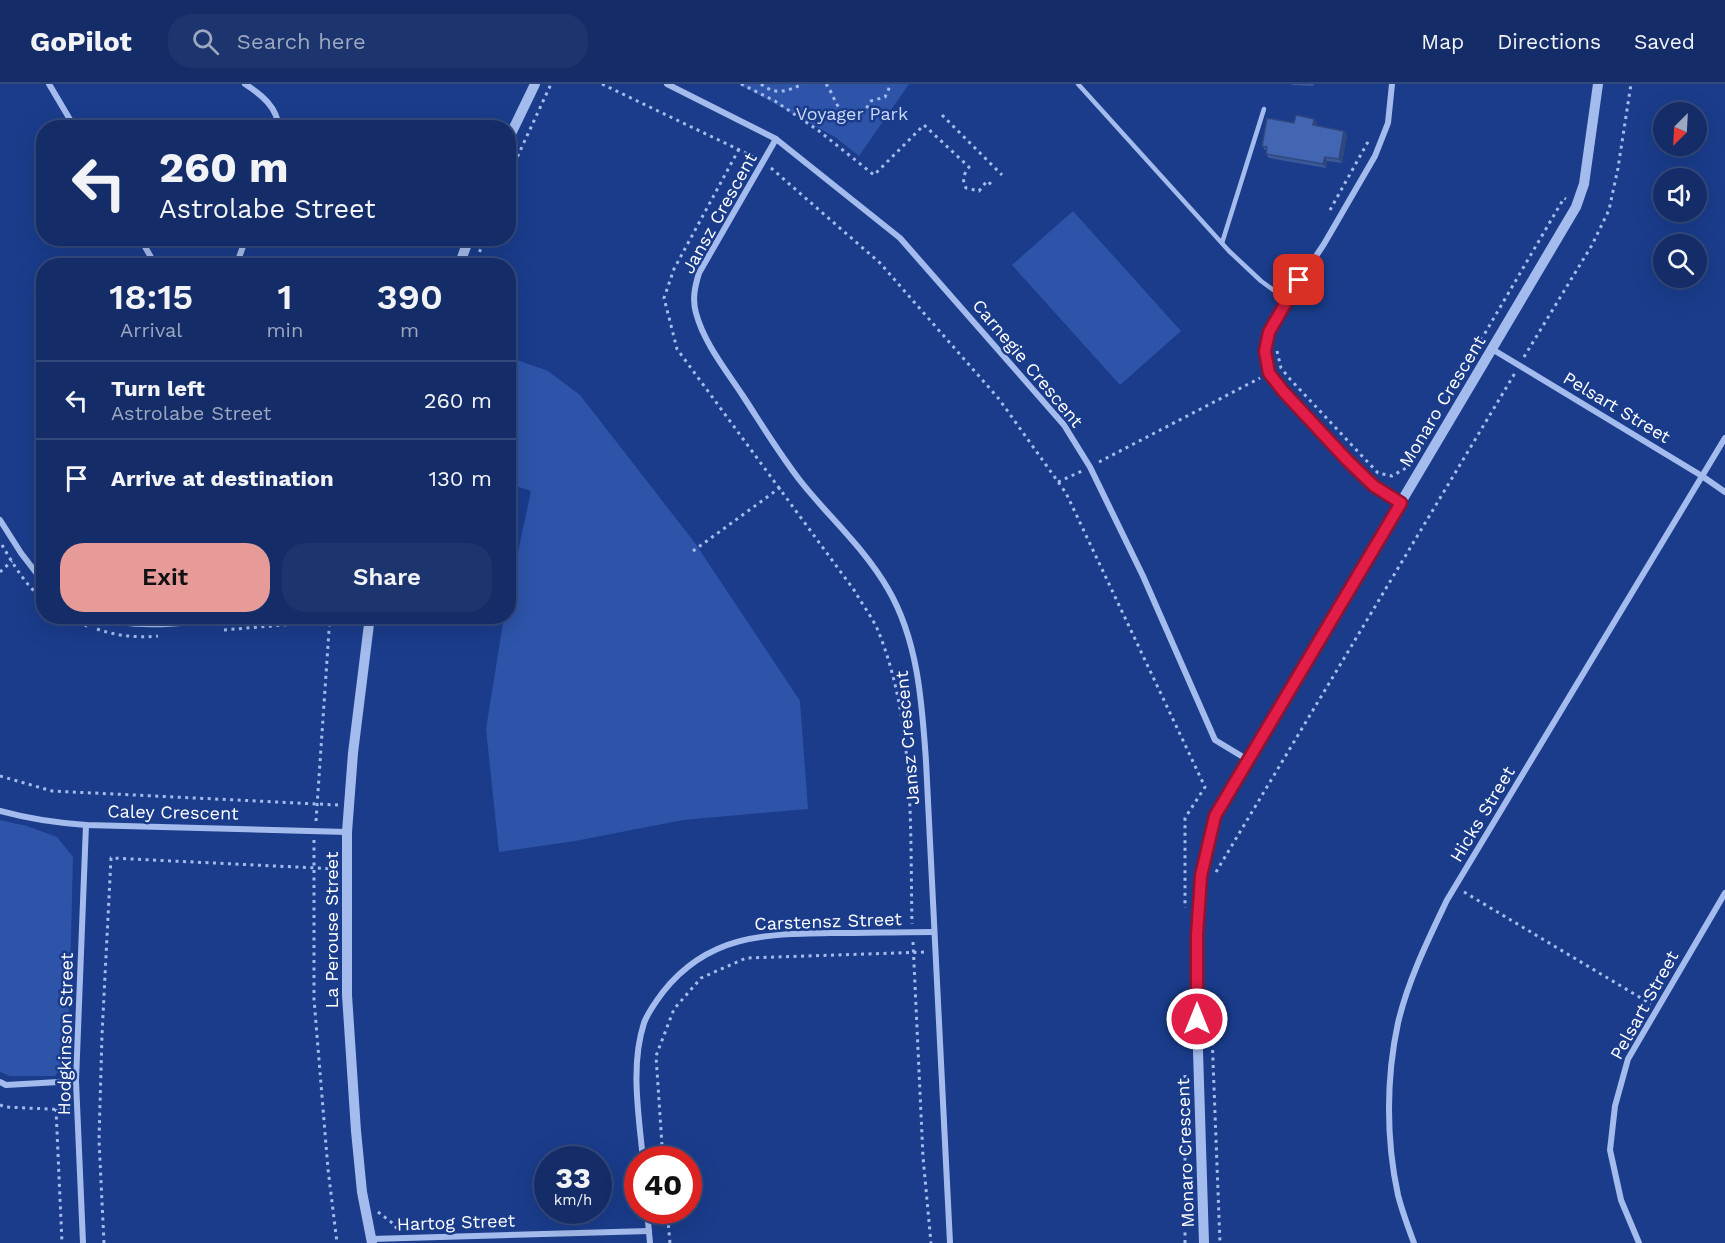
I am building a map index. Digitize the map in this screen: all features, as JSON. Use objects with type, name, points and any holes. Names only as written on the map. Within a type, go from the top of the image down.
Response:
[{"type":"street","points":[[49,84],[70,120]]},
{"type":"street","points":[[245,84],[268,101],[278,120]]},
{"type":"street","points":[[516,123],[535,84]]},
{"type":"street","name":"Carnegie Crescent","points":[[667,84],[776,139],[900,238],[1064,425],[1090,467],[1143,576],[1215,740],[1248,760]]},
{"type":"street","points":[[1392,84],[1388,123],[1383,140],[1324,244],[1287,300],[1266,340],[1265,351],[1269,373],[1283,391],[1374,486],[1401,503]]},
{"type":"street","name":"Monaro Crescent","points":[[1204,1243],[1197,1019],[1197,935],[1201,876],[1215,816],[1576,207],[1584,184],[1598,84]]},
{"type":"street","name":"Jansz Crescent","points":[[776,139],[699,273],[693,293],[696,313],[710,345],[777,450],[802,483],[855,544],[888,589],[902,621],[915,662],[923,716],[950,1243]]},
{"type":"street","name":"Pelsart Street","points":[[1492,349],[1725,492]]},
{"type":"street","name":"Hicks Street","points":[[1414,1243],[1398,1196],[1391,1148],[1389,1102],[1398,1022],[1410,983],[1427,942],[1455,887],[1725,438]]},
{"type":"street","points":[[0,520],[36,573]]},
{"type":"street","points":[[131,624],[153,624]]},
{"type":"street","name":"La Perouse Street","points":[[368,624],[347,832],[347,995],[362,1192],[372,1241]]},
{"type":"street","name":"Caley Crescent","points":[[0,811],[56,824],[347,832]]},
{"type":"street","name":"Hodgkinson Street","points":[[83,1243],[76,1081],[86,825]]},
{"type":"street","name":"Pelsart Street","points":[[1639,1243],[1621,1200],[1610,1150],[1615,1106],[1628,1059],[1725,893]]},
{"type":"street","name":"Carstensz Street","points":[[642,1146],[637,1089],[638,1053],[645,1022],[677,975],[707,953],[741,940],[774,934],[934,932]]},
{"type":"street","points":[[0,1082],[6,1085],[76,1081]]},
{"type":"street","points":[[648,1224],[650,1243]]},
{"type":"street","name":"Hartog Street","points":[[372,1241],[400,1238],[649,1231]]},
{"type":"lane","points":[[1078,84],[1222,243],[1261,281],[1287,300]]},
{"type":"lane","points":[[1222,243],[1264,109]]},
{"type":"path","points":[[516,160],[551,84]]},
{"type":"path","points":[[602,84],[764,162],[880,263],[999,399],[1058,482],[1071,503],[1205,787],[1185,818],[1185,913]]},
{"type":"path","points":[[741,84],[775,100],[819,131],[874,175],[924,125],[969,167],[964,173],[963,182],[966,188],[979,191],[987,181],[992,185]]},
{"type":"path","points":[[761,84],[767,89],[782,92],[803,84]]},
{"type":"path","points":[[826,84],[839,109],[843,113],[853,115],[862,113],[871,101],[885,97],[891,84]]},
{"type":"path","points":[[1214,874],[1592,245],[1609,210],[1631,84]]},
{"type":"path","points":[[942,115],[1002,175]]},
{"type":"path","points":[[739,149],[674,269],[664,298],[677,349],[854,590],[879,632],[898,692],[908,776],[912,932],[923,1157],[931,1243]]},
{"type":"path","points":[[1476,348],[1564,198],[1576,207]]},
{"type":"path","points":[[1276,348],[1281,368],[1378,473],[1392,476],[1406,468]]},
{"type":"path","points":[[1058,482],[1281,368]]},
{"type":"path","points":[[693,551],[780,488]]},
{"type":"path","points":[[0,541],[12,562],[36,594]]},
{"type":"path","points":[[0,572],[21,553]]},
{"type":"path","points":[[329,624],[315,831],[314,999],[328,1169],[338,1243]]},
{"type":"path","points":[[0,776],[52,791],[349,806]]},
{"type":"path","points":[[104,1243],[99,1140],[111,858],[347,869]]},
{"type":"path","points":[[1455,887],[1658,1008]]},
{"type":"path","points":[[662,1146],[656,1056],[674,1009],[701,978],[746,958],[935,952]]},
{"type":"path","points":[[1211,1029],[1220,1243]]},
{"type":"path","points":[[1185,1066],[1185,1243]]},
{"type":"path","points":[[0,1105],[77,1110]]},
{"type":"path","points":[[56,1109],[62,1243]]},
{"type":"path","points":[[376,1210],[395,1225],[400,1238]]},
{"type":"path","points":[[668,1224],[670,1243]]},
{"type":"green space","name":"Voyager Park","points":[[739,84],[909,84],[859,156],[835,137]]},
{"type":"green space","points":[[1073,211],[1181,331],[1120,385],[1012,265]]},
{"type":"green space","points":[[516,360],[548,371],[580,395],[695,543],[800,701],[808,809],[683,820],[575,841],[499,852],[486,729],[503,624],[516,624],[516,561],[531,491],[516,486]]},
{"type":"green space","points":[[0,820],[27,826],[57,837],[73,857],[68,1059],[55,1076],[10,1076],[0,1072]]},
{"type":"building","points":[[1296,115],[1314,119],[1313,125],[1344,131],[1339,159],[1325,157],[1323,164],[1266,154],[1267,147],[1262,146],[1267,118],[1294,123]]},
{"type":"route","points":[[1197,1019],[1197,935],[1201,876],[1215,816],[1401,503],[1374,486],[1348,461],[1269,373],[1265,351],[1266,340],[1299,280]]}]
